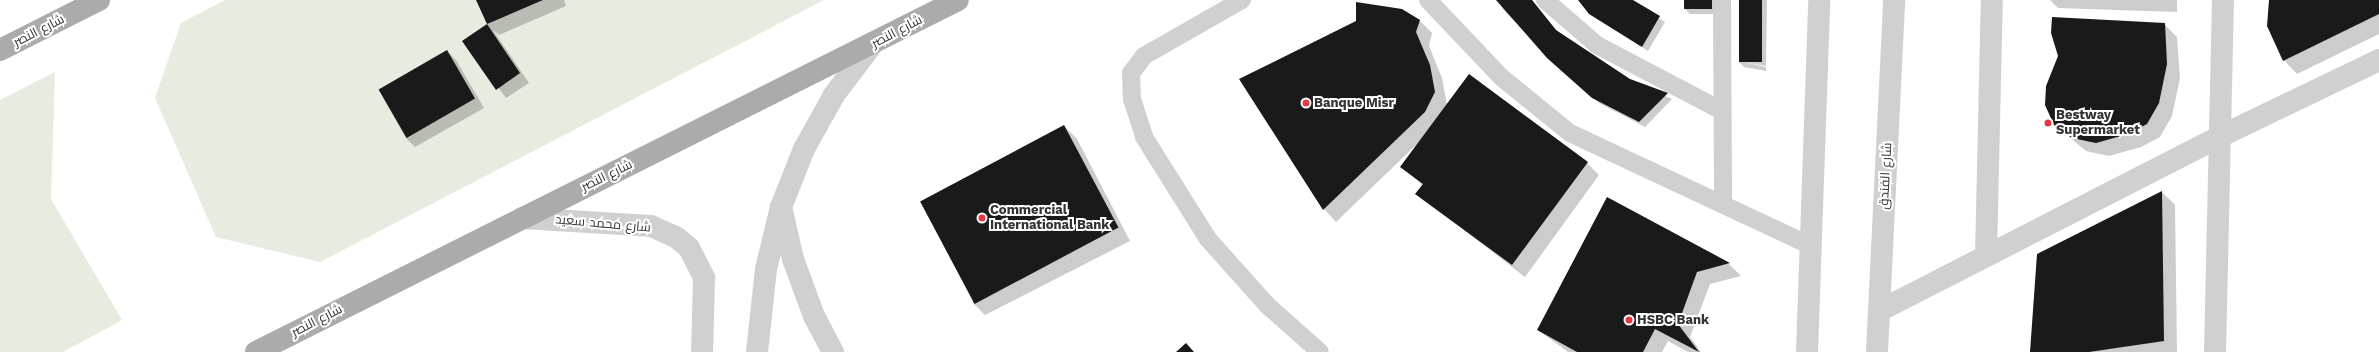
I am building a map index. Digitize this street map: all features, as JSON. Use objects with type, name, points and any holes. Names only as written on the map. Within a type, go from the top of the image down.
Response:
[{"type":"main road","name":"شارع النصر","points":[[0,50],[99,0]]},
{"type":"main road","name":"شارع النصر","points":[[256,352],[522,218],[871,46],[958,0]]},
{"type":"street","points":[[1807,352],[1819,0]]},
{"type":"street","name":"شارع الفندق","points":[[1877,352],[1894,0]]},
{"type":"street","points":[[1986,256],[1992,0]]},
{"type":"street","points":[[2215,352],[2217,138],[2223,0]]},
{"type":"street","points":[[757,352],[766,269],[781,206],[804,149],[834,95],[871,46]]},
{"type":"street","points":[[1879,311],[2217,138],[2379,60]]},
{"type":"street","points":[[781,206],[793,259],[814,316],[833,352]]},
{"type":"street","name":"شارع محمد سعيد","points":[[522,218],[651,226],[676,237],[695,258],[704,278],[702,352]]},
{"type":"lane","points":[[1242,0],[1144,56],[1131,73],[1132,99],[1144,137],[1208,239],[1268,306],[1320,352]]},
{"type":"lane","points":[[1428,0],[1501,77],[1570,132],[1811,246]]},
{"type":"lane","points":[[1545,0],[1597,45],[1722,111]]},
{"type":"lane","points":[[1722,0],[1723,204]]},
{"type":"shaded area","points":[[225,0],[824,0],[320,262],[216,237],[155,98],[181,23]]},
{"type":"shaded area","points":[[55,72],[51,199],[122,320],[63,352],[0,352],[0,100]]},
{"type":"building","points":[[476,0],[543,0],[487,24]]},
{"type":"building","points":[[1496,0],[1532,0],[1556,30],[1630,79],[1668,93],[1639,122],[1592,98],[1547,58]]},
{"type":"building","points":[[1578,0],[1633,0],[1660,16],[1642,47],[1589,14]]},
{"type":"building","points":[[1684,0],[1712,0],[1712,9],[1684,9]]},
{"type":"building","points":[[1739,0],[1762,0],[1762,62],[1739,62]]},
{"type":"building","points":[[2269,0],[2379,0],[2379,14],[2283,61],[2267,26]]},
{"type":"building","points":[[1356,2],[1402,9],[1420,20],[1416,32],[1430,65],[1435,92],[1425,112],[1323,210],[1239,79],[1356,21]]},
{"type":"building","points":[[2052,17],[2165,23],[2167,64],[2159,103],[2147,124],[2128,134],[2096,143],[2072,138],[2054,125],[2045,105],[2046,86],[2058,56],[2051,33]]},
{"type":"building","points":[[487,24],[520,73],[496,90],[462,41]]},
{"type":"building","points":[[447,50],[475,98],[407,138],[379,90]]},
{"type":"building","points":[[1469,74],[1588,162],[1512,265],[1415,194],[1423,184],[1400,167]]},
{"type":"building","points":[[1064,125],[1118,227],[975,304],[920,202]]},
{"type":"building","points":[[2162,191],[2164,341],[2089,352],[2030,352],[2037,254]]},
{"type":"building","points":[[1607,197],[1730,263],[1697,272],[1678,324],[1699,352],[1655,329],[1643,352],[1577,352],[1537,330]]},
{"type":"building","points":[[1186,343],[1194,352],[1176,352]]},
{"type":"place","name":"Banque Misr","points":[[1306,103]]},
{"type":"place","name":"Bestway Supermarket","points":[[2048,123]]},
{"type":"place","name":"Commercial International Bank","points":[[982,218]]},
{"type":"place","name":"HSBC Bank","points":[[1629,320]]}]
